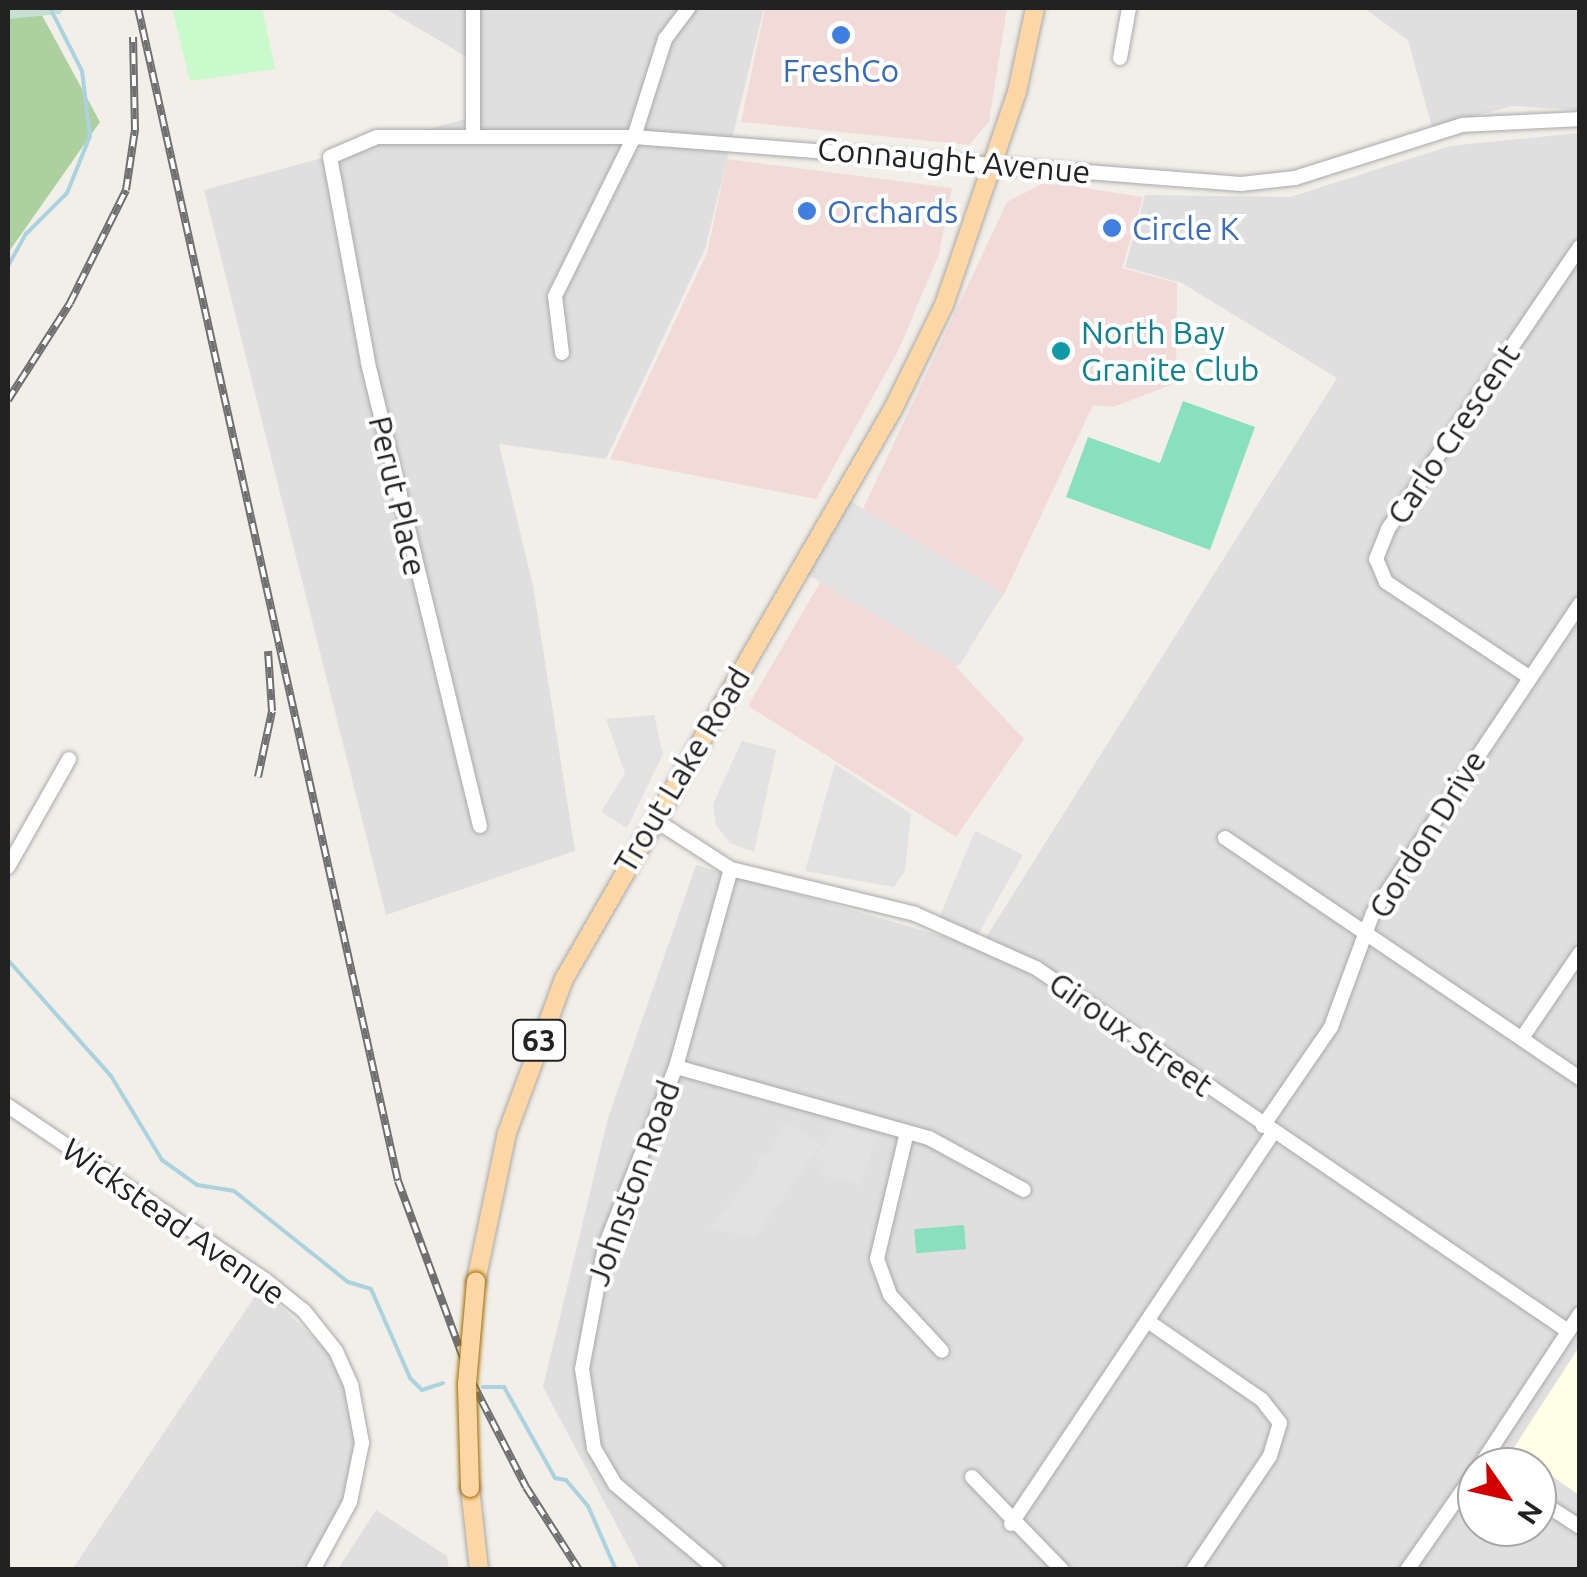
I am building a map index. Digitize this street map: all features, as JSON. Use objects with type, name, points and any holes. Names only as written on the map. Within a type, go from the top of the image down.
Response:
[{"type":"main road","name":"Trout Lake Road","points":[[479,1570],[470,1488],[467,1384],[476,1281],[493,1187],[524,1078],[564,979],[893,409],[944,305],[993,165],[1035,8]]},
{"type":"street","points":[[473,8],[473,134]]},
{"type":"street","points":[[562,353],[555,296],[634,137],[650,70],[688,8]]},
{"type":"street","points":[[1120,58],[1129,8]]},
{"type":"street","name":"Connaught Avenue","points":[[328,162],[349,145],[377,137],[634,137],[1241,184],[1295,178],[1462,125],[1580,118]]},
{"type":"street","name":"Perut Place","points":[[328,162],[414,566],[480,826]]},
{"type":"street","name":"Carlo Crescent","points":[[1529,677],[1386,582],[1376,559],[1388,529],[1580,247]]},
{"type":"street","name":"Gordon Drive","points":[[1011,1524],[1149,1322],[1331,1027],[1365,934],[1580,604]]},
{"type":"street","points":[[8,867],[69,759]]},
{"type":"street","name":"Giroux Street","points":[[655,820],[731,869],[916,914],[1036,968],[1568,1331]]},
{"type":"street","points":[[1225,838],[1580,1078]]},
{"type":"street","name":"Johnston Road","points":[[717,1570],[646,1517],[615,1484],[594,1448],[584,1409],[583,1355],[593,1286],[676,1066],[731,869]]},
{"type":"street","points":[[1522,1038],[1580,953]]},
{"type":"street","points":[[676,1066],[907,1132],[1024,1190]]},
{"type":"street","name":"Wickstead Avenue","points":[[8,1106],[264,1279],[304,1311],[336,1351],[351,1384],[362,1442],[350,1502],[313,1570]]},
{"type":"street","points":[[907,1132],[877,1258],[890,1295],[942,1351]]},
{"type":"street","points":[[1495,1447],[1580,1314]]},
{"type":"street","points":[[1149,1322],[1262,1400],[1280,1422],[1270,1456],[1193,1570]]},
{"type":"street","points":[[972,1477],[1011,1524],[1062,1570]]},
{"type":"street","points":[[1407,1570],[1457,1501]]},
{"type":"street","points":[[1557,1512],[1580,1527]]},
{"type":"shaded area","points":[[8,8],[65,8],[60,14],[8,19]]},
{"type":"shaded area","points":[[384,8],[764,8],[705,249],[606,459],[499,444],[533,586],[575,851],[386,915],[204,190],[480,115],[479,64]]},
{"type":"shaded area","points":[[765,8],[1007,8],[989,122],[969,145],[741,122]]},
{"type":"shaded area","points":[[1364,8],[1579,8],[1579,110],[1513,106],[1432,127],[1408,40]]},
{"type":"shaded area","points":[[1579,133],[1579,1569],[640,1569],[543,1387],[608,1118],[696,865],[980,947],[1337,378],[1182,283],[1125,267],[1145,195],[1290,197],[1450,146]]},
{"type":"shaded area","points":[[727,159],[952,188],[939,254],[899,349],[816,499],[610,459],[707,253]]},
{"type":"shaded area","points":[[1046,182],[1143,197],[1122,268],[1177,283],[1176,383],[1113,407],[1093,405],[1005,592],[956,667],[1024,739],[956,837],[748,706],[863,509],[1007,202]]},
{"type":"shaded area","points":[[842,496],[1003,593],[959,666],[798,569]]},
{"type":"shaded area","points":[[654,715],[663,754],[627,828],[601,812],[625,773],[606,719]]},
{"type":"shaded area","points":[[742,741],[776,750],[754,852],[730,843],[716,825],[713,804]]},
{"type":"shaded area","points":[[835,764],[911,814],[905,871],[894,887],[805,871]]},
{"type":"shaded area","points":[[975,831],[1023,855],[976,938],[937,923]]},
{"type":"shaded area","points":[[784,1122],[821,1144],[754,1238],[710,1228],[757,1169],[760,1154],[769,1156]]},
{"type":"shaded area","points":[[838,1123],[876,1137],[861,1185],[820,1174],[825,1165],[815,1157]]},
{"type":"shaded area","points":[[261,1287],[327,1351],[346,1384],[358,1447],[337,1517],[303,1569],[72,1570]]},
{"type":"shaded area","points":[[1579,1347],[1580,1495],[1557,1479],[1557,1447],[1514,1447]]},
{"type":"shaded area","points":[[376,1510],[447,1556],[449,1569],[338,1569]]},
{"type":"green space","points":[[8,8],[38,8],[100,122],[8,253]]},
{"type":"green space","points":[[172,8],[262,8],[275,69],[190,81]]},
{"type":"green space","points":[[1183,401],[1255,427],[1210,550],[1066,497],[1088,437],[1160,463]]},
{"type":"green space","points":[[964,1225],[966,1249],[916,1253],[914,1229]]},
{"type":"waterway","points":[[8,266],[26,234],[67,193],[90,136],[82,71],[50,8]]},
{"type":"waterway","points":[[8,960],[111,1076],[162,1160],[197,1185],[234,1191],[348,1282],[371,1289],[410,1378],[422,1390],[443,1383]]},
{"type":"waterway","points":[[483,1387],[504,1387],[555,1478],[566,1480],[588,1506],[616,1570]]},
{"type":"railway","points":[[138,8],[398,1181],[472,1382],[526,1487],[579,1570]]},
{"type":"railway","points":[[8,400],[70,303],[126,190],[135,130],[133,37]]},
{"type":"railway","points":[[258,777],[272,711],[268,651]]},
{"type":"place","name":"FreshCo","points":[[841,35]]},
{"type":"place","name":"Orchards","points":[[807,211]]},
{"type":"place","name":"Circle K","points":[[1112,228]]},
{"type":"place","name":"North Bay Granite Club","points":[[1061,351]]}]
